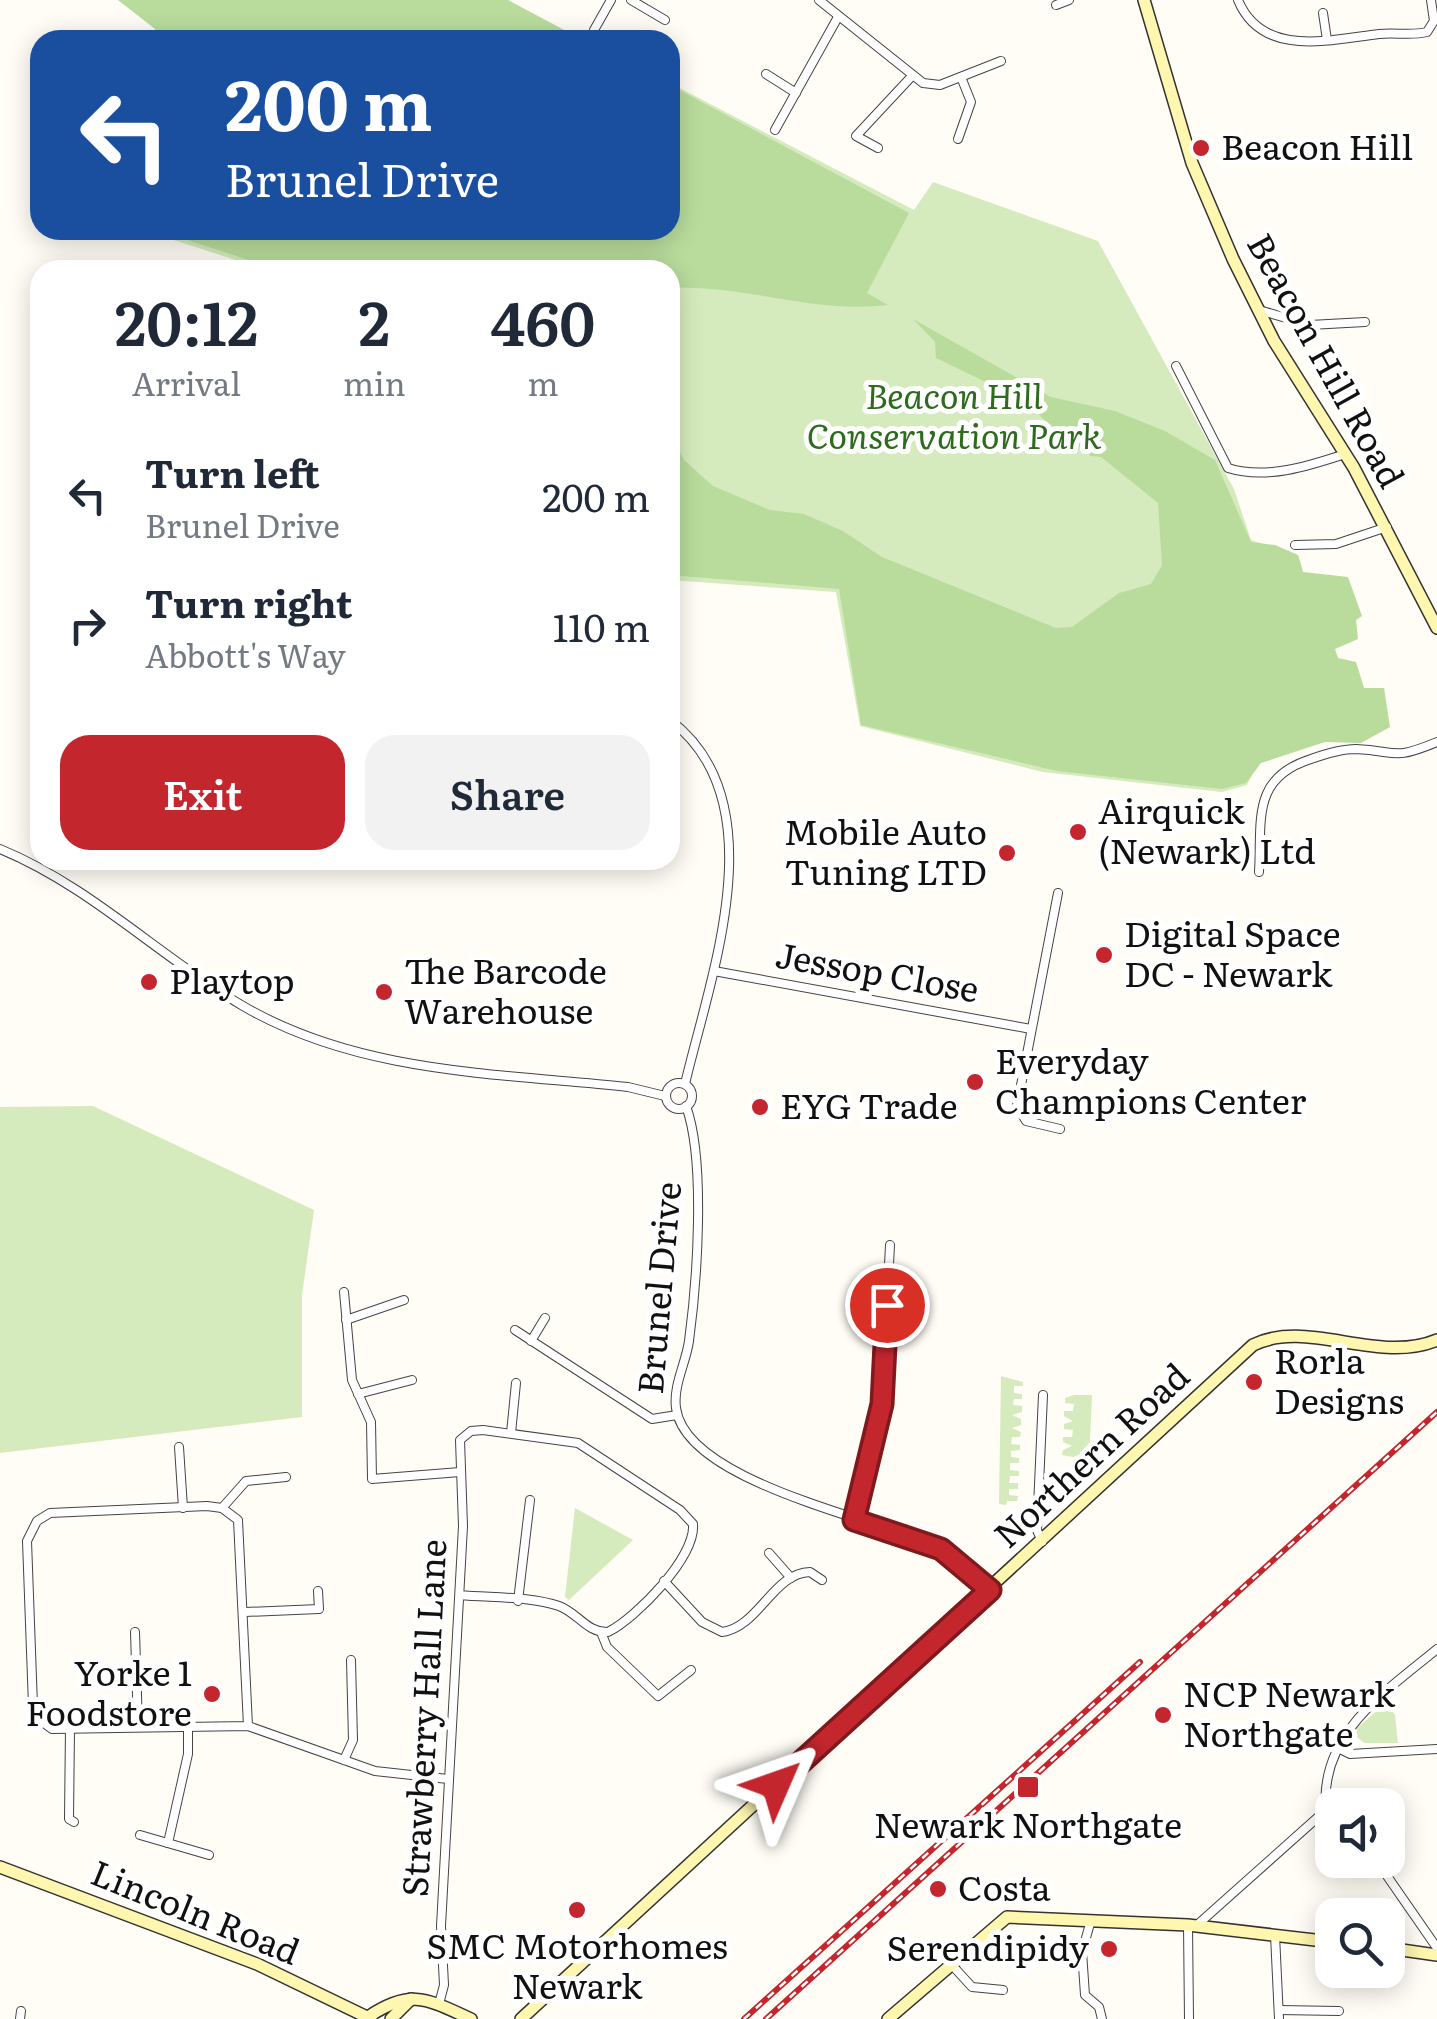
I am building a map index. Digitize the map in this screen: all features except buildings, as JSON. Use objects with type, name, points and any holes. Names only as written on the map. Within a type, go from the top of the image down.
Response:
[{"type":"street","points":[[594,30],[611,0]]},
{"type":"street","points":[[631,0],[665,20]]},
{"type":"street","points":[[649,10],[655,0]]},
{"type":"street","points":[[819,0],[912,76],[940,85],[1001,61]]},
{"type":"street","points":[[1056,5],[1069,0]]},
{"type":"street","name":"Beacon Hill Road","points":[[1144,0],[1192,164],[1259,310],[1387,528],[1437,628]]},
{"type":"street","points":[[1238,0],[1247,20],[1274,37],[1301,43],[1427,32],[1434,21],[1432,0]]},
{"type":"street","points":[[1323,13],[1327,40]]},
{"type":"street","points":[[776,130],[838,17]]},
{"type":"street","points":[[766,74],[796,92]]},
{"type":"street","points":[[856,136],[912,76]]},
{"type":"street","points":[[958,138],[971,102],[961,77]]},
{"type":"street","points":[[966,122],[979,128]]},
{"type":"street","points":[[846,130],[878,148]]},
{"type":"street","points":[[1259,310],[1310,325],[1365,322]]},
{"type":"street","points":[[1176,366],[1228,468],[1245,474],[1303,468],[1345,454]]},
{"type":"street","points":[[1295,545],[1336,544],[1387,528]]},
{"type":"street","points":[[38,870],[83,895],[247,1008],[330,1046],[379,1060],[628,1087],[666,1096],[672,1107],[686,1106],[692,1095],[685,1084],[714,971],[729,850],[728,817],[706,755],[680,730]]},
{"type":"street","points":[[1259,872],[1263,801],[1268,786],[1285,768],[1344,750],[1397,756],[1437,742]]},
{"type":"street","points":[[0,849],[30,866]]},
{"type":"street","points":[[1058,893],[1030,1029],[1018,1112],[1033,1124],[1060,1129]]},
{"type":"street","name":"Jessop Close","points":[[714,971],[1030,1029]]},
{"type":"street","points":[[666,1096],[674,1084],[685,1084]]},
{"type":"street","name":"Brunel Drive","points":[[686,1106],[697,1174],[690,1335],[676,1392],[677,1416],[692,1442],[778,1491],[941,1549],[990,1590]]},
{"type":"street","points":[[854,1520],[882,1404],[890,1245]]},
{"type":"street","points":[[344,1292],[352,1380],[370,1422],[372,1479],[460,1472]]},
{"type":"street","points":[[346,1320],[404,1300]]},
{"type":"street","points":[[531,1341],[544,1318]]},
{"type":"street","name":"Brunel Drive","points":[[514,1330],[652,1419],[677,1416]]},
{"type":"street","name":"Northern Road","points":[[521,2019],[1259,1342],[1285,1337],[1399,1350],[1437,1340]]},
{"type":"street","points":[[358,1394],[412,1380]]},
{"type":"street","points":[[516,1383],[510,1433],[578,1444],[686,1514],[693,1524],[692,1543],[664,1581],[616,1628],[601,1632]]},
{"type":"street","points":[[1042,1542],[1037,1530],[1044,1394]]},
{"type":"street","name":"Strawberry Hall Lane","points":[[439,2004],[444,1985],[441,1926],[464,1526],[458,1450],[463,1436],[483,1430],[510,1433]]},
{"type":"street","points":[[179,1447],[183,1508]]},
{"type":"street","points":[[222,1508],[246,1481],[286,1477]]},
{"type":"street","points":[[518,1601],[530,1500]]},
{"type":"street","points":[[248,1726],[238,1520],[222,1508],[183,1508],[50,1513],[37,1521],[27,1541],[33,1706],[40,1720],[52,1728],[248,1726],[374,1771],[448,1779]]},
{"type":"street","points":[[769,1552],[791,1578]]},
{"type":"street","points":[[664,1581],[702,1622],[722,1632],[740,1626],[791,1578],[810,1572],[822,1580]]},
{"type":"street","points":[[245,1612],[319,1608],[318,1591]]},
{"type":"street","points":[[460,1595],[556,1605],[601,1632],[606,1646],[658,1696],[690,1670]]},
{"type":"street","points":[[136,1632],[138,1726]]},
{"type":"street","points":[[1326,1788],[1324,1778],[1355,1718],[1437,1648]]},
{"type":"street","points":[[344,1760],[353,1740],[352,1660]]},
{"type":"street","points":[[168,1843],[188,1754],[188,1726]]},
{"type":"street","points":[[70,1728],[73,1799],[69,1819],[74,1822]]},
{"type":"street","points":[[1340,1749],[1350,1754],[1437,1750]]},
{"type":"street","points":[[1189,2019],[1192,1925],[1315,1823]]},
{"type":"street","points":[[140,1835],[209,1855]]},
{"type":"street","name":"Lincoln Road","points":[[0,1868],[257,1964],[368,2018]]},
{"type":"street","points":[[1388,1878],[1437,1952]]},
{"type":"street","points":[[888,2019],[1000,1920],[1031,1917],[1192,1925],[1315,1940]]},
{"type":"street","points":[[1091,1920],[1082,1952],[1085,1995],[1099,2008],[1102,2019]]},
{"type":"street","points":[[1275,1935],[1279,2014],[1339,2011]]},
{"type":"street","points":[[1405,1949],[1437,1952]]},
{"type":"street","points":[[951,1964],[972,1986],[1002,1990]]},
{"type":"street","points":[[391,2019],[412,1998]]},
{"type":"street","points":[[368,2018],[396,2000],[412,1998],[439,2004],[471,2019]]},
{"type":"green space","points":[[118,0],[508,0],[564,30],[155,30]]},
{"type":"green space","name":"Beacon Hill Conservation Park","points":[[680,88],[914,210],[933,182],[1098,241],[1234,489],[1251,540],[1298,555],[1303,572],[1259,761],[1247,785],[1222,792],[1043,772],[860,726],[836,592],[680,581],[680,260],[235,260],[174,240],[680,240]]},
{"type":"green space","points":[[680,90],[909,213],[867,293],[888,305],[860,307],[680,288],[680,260],[248,260],[188,240],[680,240]]},
{"type":"green space","points":[[913,319],[1051,397],[1115,411],[1165,431],[1215,460],[1251,542],[1275,545],[1298,555],[1303,572],[1348,577],[1362,616],[1356,620],[1358,639],[1335,649],[1338,658],[1356,662],[1364,688],[1384,688],[1390,727],[1361,743],[1325,742],[1261,763],[1246,783],[1222,789],[1057,771],[861,725],[839,589],[680,576],[680,452],[713,486],[770,510],[804,514],[843,531],[882,557],[1056,628],[1072,627],[1119,593],[1151,584],[1162,565],[1158,503],[1101,457],[1091,456],[1042,418],[1015,384],[994,386],[936,358],[935,342]]},
{"type":"green space","points":[[93,1106],[314,1210],[302,1295],[302,1417],[0,1453],[0,1107]]},
{"type":"green space","points":[[1001,1376],[1023,1382],[1023,1386],[1014,1386],[1014,1393],[1022,1394],[1022,1399],[1014,1399],[1013,1405],[1022,1406],[1022,1412],[1012,1415],[1021,1419],[1021,1425],[1012,1428],[1021,1432],[1020,1437],[1012,1437],[1011,1444],[1020,1445],[1020,1450],[1011,1451],[1011,1457],[1019,1458],[1019,1463],[1010,1463],[1010,1470],[1019,1471],[1019,1476],[1010,1476],[1009,1483],[1018,1483],[1018,1489],[1009,1489],[1009,1495],[1018,1496],[1017,1501],[1007,1501],[1006,1505],[999,1504]]},
{"type":"green space","points":[[1092,1395],[1089,1460],[1062,1455],[1063,1450],[1072,1446],[1063,1442],[1063,1437],[1072,1437],[1073,1430],[1064,1429],[1064,1424],[1073,1421],[1064,1416],[1064,1411],[1073,1411],[1074,1404],[1065,1403],[1065,1398]]},
{"type":"green space","points":[[575,1508],[633,1540],[569,1600],[565,1597]]},
{"type":"green space","points":[[1386,1703],[1395,1715],[1398,1743],[1364,1743],[1357,1737],[1357,1728]]},
{"type":"railway","points":[[766,2019],[1437,1412]]},
{"type":"railway","points":[[744,2019],[1140,1662]]},
{"type":"place","name":"Beacon Hill","points":[[1201,148]]},
{"type":"place","name":"Airquick (Newark) Ltd","points":[[1078,832]]},
{"type":"place","name":"Mobile Auto Tuning LTD","points":[[1007,853]]},
{"type":"place","name":"Digital Space DC - Newark","points":[[1104,955]]},
{"type":"place","name":"Playtop","points":[[149,982]]},
{"type":"place","name":"The Barcode Warehouse","points":[[384,992]]},
{"type":"place","name":"Everyday Champions Center","points":[[975,1082]]},
{"type":"place","name":"EYG Trade","points":[[760,1107]]},
{"type":"place","name":"Rorla Designs","points":[[1254,1382]]},
{"type":"place","name":"Yorke 1 Foodstore","points":[[212,1694]]},
{"type":"place","name":"NCP Newark Northgate","points":[[1163,1715]]},
{"type":"place","name":"Newark Northgate","points":[[1028,1787]]},
{"type":"place","name":"Costa","points":[[938,1889]]},
{"type":"place","name":"SMC Motorhomes Newark","points":[[577,1910]]},
{"type":"place","name":"Serendipidy","points":[[1109,1949]]},
{"type":"route","points":[[776,1785],[990,1590],[941,1549],[854,1520],[880,1423],[887,1305]]}]
